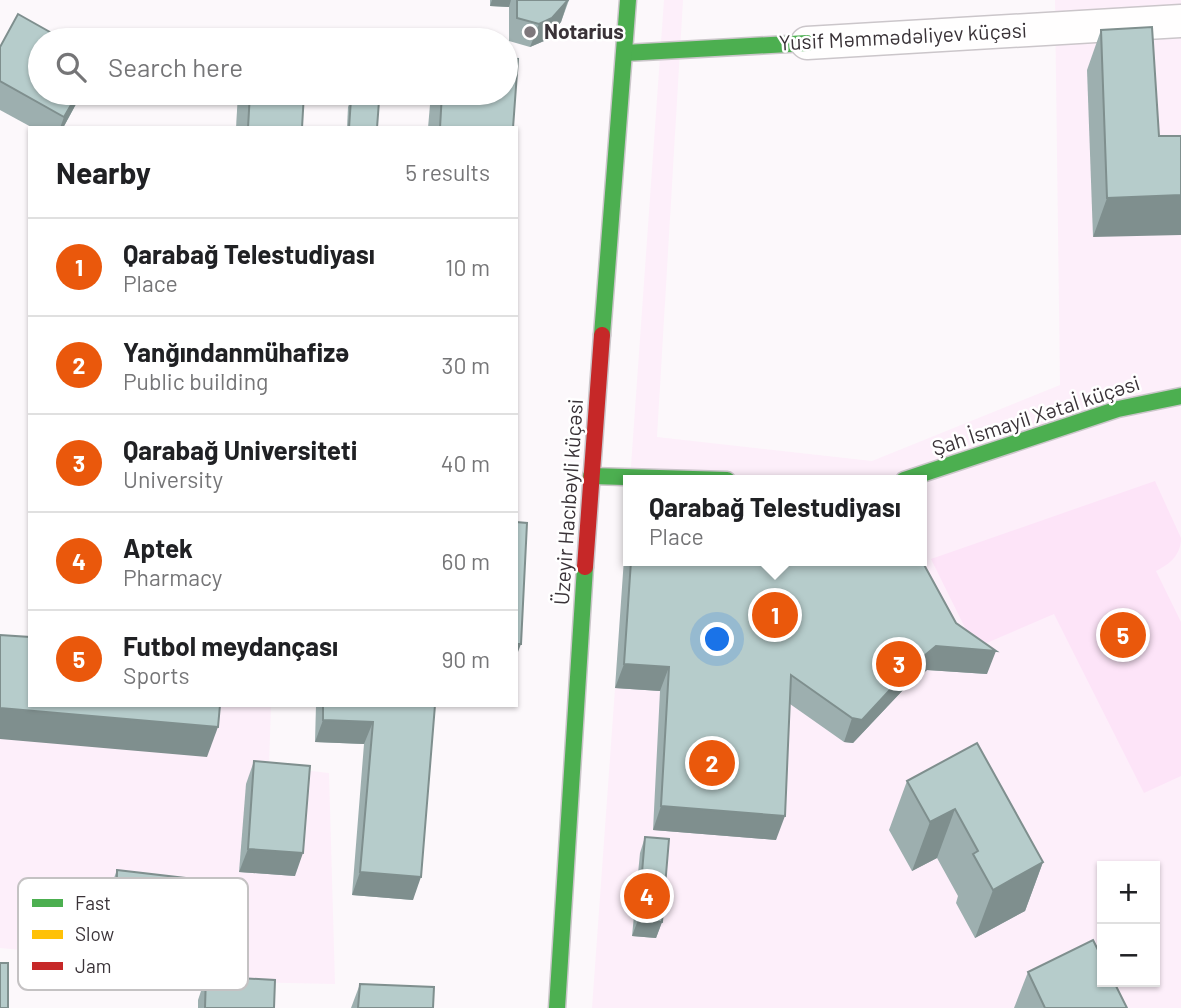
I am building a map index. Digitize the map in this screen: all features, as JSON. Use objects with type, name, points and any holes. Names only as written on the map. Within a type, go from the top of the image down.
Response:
[{"type":"main road","name":"Üzeyir Hacıbəyli küçəsi","points":[[557,1008],[591,476],[628,0]]},
{"type":"main road","name":"Yusif Məmmədəliyev küçəsi","points":[[625,53],[807,43]]},
{"type":"main road","name":"Şah İsmayil Xətaİ küçəsi","points":[[919,475],[1118,409],[1181,396]]},
{"type":"main road","points":[[591,476],[623,477]]},
{"type":"street","name":"Yusif Məmmədəliyev küçəsi","points":[[807,43],[1181,21]]},
{"type":"shaded area","points":[[664,0],[683,0],[657,437],[872,461],[1060,385],[1055,0],[1181,0],[1181,1008],[592,1008],[624,566],[927,566],[927,475],[630,475]]},
{"type":"shaded area","points":[[1155,481],[1181,538],[1174,558],[1156,571],[1181,622],[1181,776],[1144,793],[1054,614],[975,648],[931,559]]},
{"type":"shaded area","points":[[0,665],[28,702],[28,707],[271,707],[269,766],[329,773],[335,984],[248,982],[248,878],[18,878],[18,950],[0,948]]},
{"type":"building","points":[[517,0],[568,0],[552,18],[539,24],[517,18]]},
{"type":"building","points":[[18,14],[43,28],[28,28],[28,97],[0,81],[0,47]]},
{"type":"building","points":[[1152,27],[1159,136],[1181,136],[1181,195],[1107,198],[1101,30]]},
{"type":"building","points":[[43,105],[71,105],[64,117]]},
{"type":"building","points":[[249,105],[303,105],[302,126],[248,126]]},
{"type":"building","points":[[351,105],[379,105],[377,126],[349,126]]},
{"type":"building","points":[[441,105],[515,105],[513,126],[440,126]]},
{"type":"building","points":[[518,522],[527,523],[521,644],[518,644]]},
{"type":"building","points":[[631,566],[925,566],[956,623],[996,651],[936,646],[912,666],[862,720],[852,718],[791,675],[785,816],[661,806],[669,667],[624,664]]},
{"type":"building","points":[[0,635],[28,637],[28,707],[220,707],[218,727],[0,708]]},
{"type":"building","points":[[323,707],[435,707],[421,877],[360,872],[373,722],[323,720]]},
{"type":"building","points":[[977,743],[1043,862],[993,890],[973,854],[978,851],[955,809],[930,822],[907,781]]},
{"type":"building","points":[[254,761],[310,766],[303,853],[248,849]]},
{"type":"building","points":[[645,837],[669,839],[662,922],[638,920]]},
{"type":"building","points":[[117,870],[185,878],[117,878]]},
{"type":"building","points":[[1093,940],[1097,948],[1097,987],[1116,987],[1127,1008],[1045,1008],[1028,972]]},
{"type":"building","points":[[0,963],[8,963],[8,1008],[0,1008]]},
{"type":"building","points":[[248,978],[275,980],[274,1008],[205,1008],[206,990],[248,990]]},
{"type":"building","points":[[360,984],[434,987],[433,1008],[358,1008]]},
{"type":"traffic: fast","points":[[602,335],[628,0]]},
{"type":"traffic: fast","points":[[625,53],[807,43]]},
{"type":"traffic: fast","points":[[919,475],[1118,409],[1181,396]]},
{"type":"traffic: fast","points":[[591,476],[623,477]]},
{"type":"traffic: fast","points":[[557,1008],[585,567]]},
{"type":"traffic: jam","points":[[585,567],[602,335]]},
{"type":"place","name":"Notarius","points":[[530,32]]},
{"type":"place","name":"Qarabağ Telestudiyası","points":[[775,615]]},
{"type":"place","name":"Futbol meydançası","points":[[1123,635]]},
{"type":"place","name":"Qarabağ Universiteti","points":[[899,664]]},
{"type":"place","name":"Yanğındanmühafizə","points":[[712,763]]},
{"type":"place","name":"Aptek","points":[[647,896]]}]
